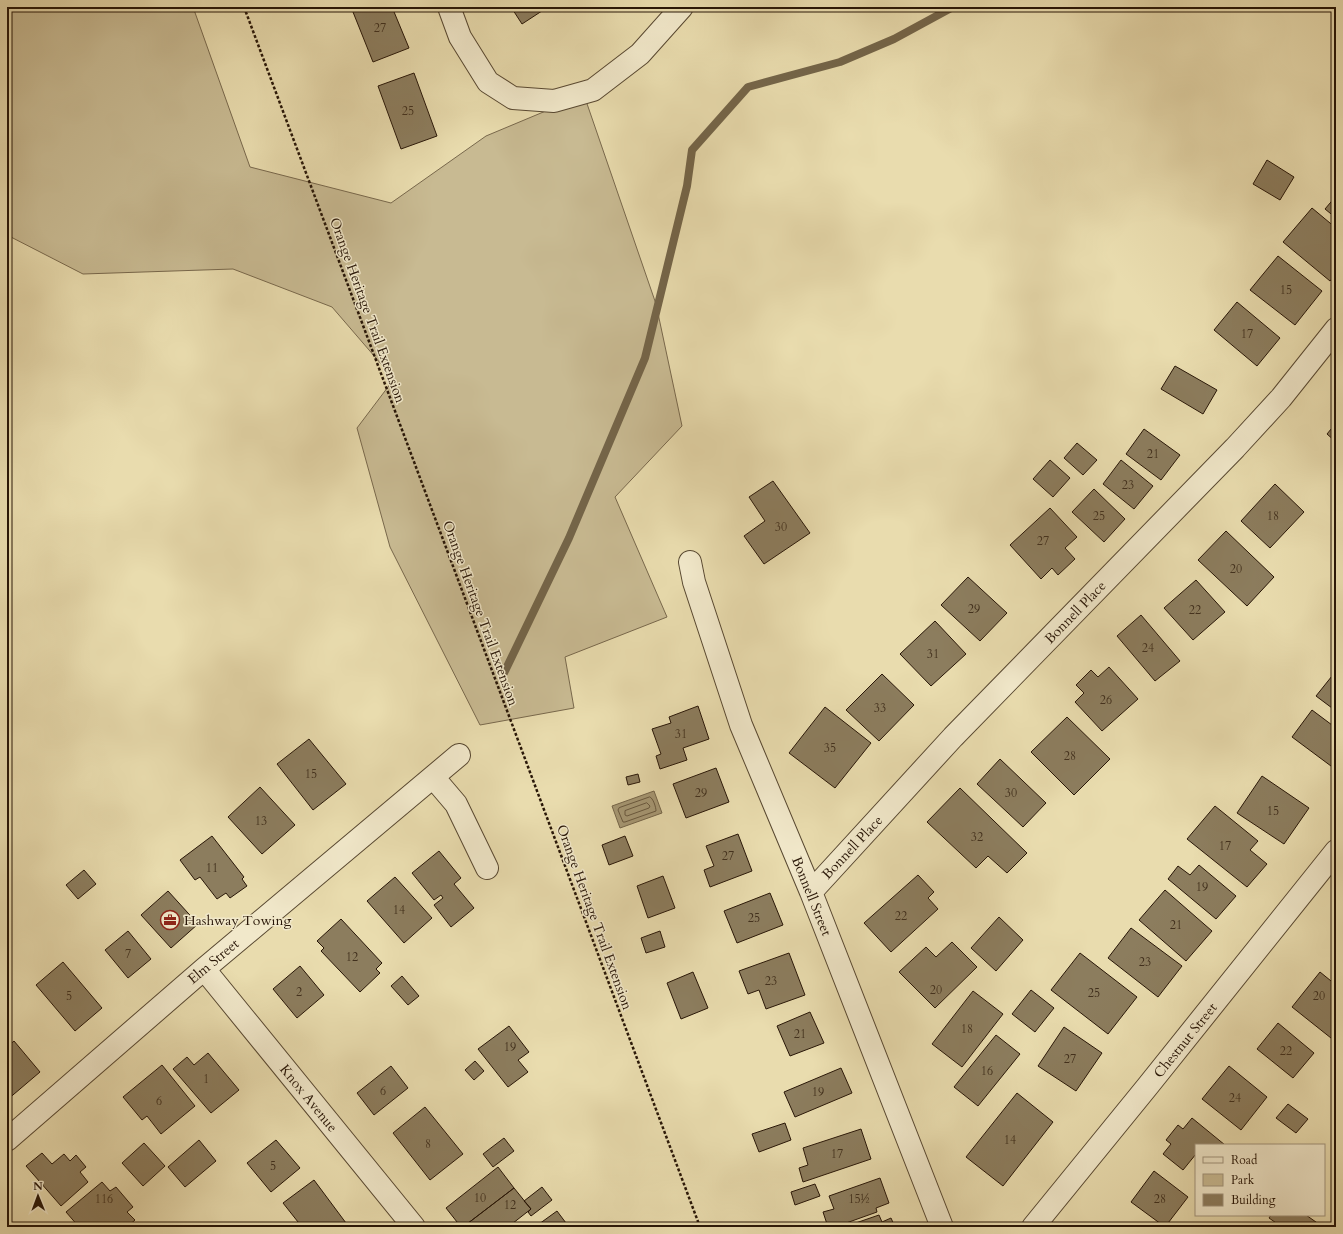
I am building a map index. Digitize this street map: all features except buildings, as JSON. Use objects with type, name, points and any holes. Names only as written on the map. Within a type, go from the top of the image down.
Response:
[{"type":"street","points":[[449,7],[460,37],[488,82],[513,98],[554,101],[593,90],[640,54],[682,7]]},
{"type":"street","name":"Bonnell Place","points":[[811,892],[953,737],[1245,437],[1281,398],[1336,329]]},
{"type":"street","name":"Bonnell Street","points":[[690,562],[694,582],[741,725],[811,892],[942,1227]]},
{"type":"street","name":"Elm Street","points":[[7,1140],[204,969],[460,755]]},
{"type":"street","points":[[433,777],[456,804],[487,868]]},
{"type":"street","name":"Chestnut Street","points":[[1033,1227],[1336,851]]},
{"type":"street","name":"Knox Avenue","points":[[204,969],[414,1227]]},
{"type":"path","name":"Orange Heritage Trail Extension","points":[[244,7],[700,1227]]},
{"type":"green space","points":[[7,7],[193,7],[250,167],[391,203],[486,136],[584,95],[656,304],[682,426],[615,497],[667,617],[565,657],[574,708],[480,725],[390,547],[357,428],[394,379],[332,307],[233,269],[83,274],[7,235]]},
{"type":"water","points":[[654,791],[662,813],[620,828],[612,806]]},
{"type":"waterway","points":[[504,673],[569,538],[645,358],[687,186],[692,150],[748,87],[840,62],[894,39],[953,7]]},
{"type":"place","name":"Hashway Towing","points":[[170,920]]}]
